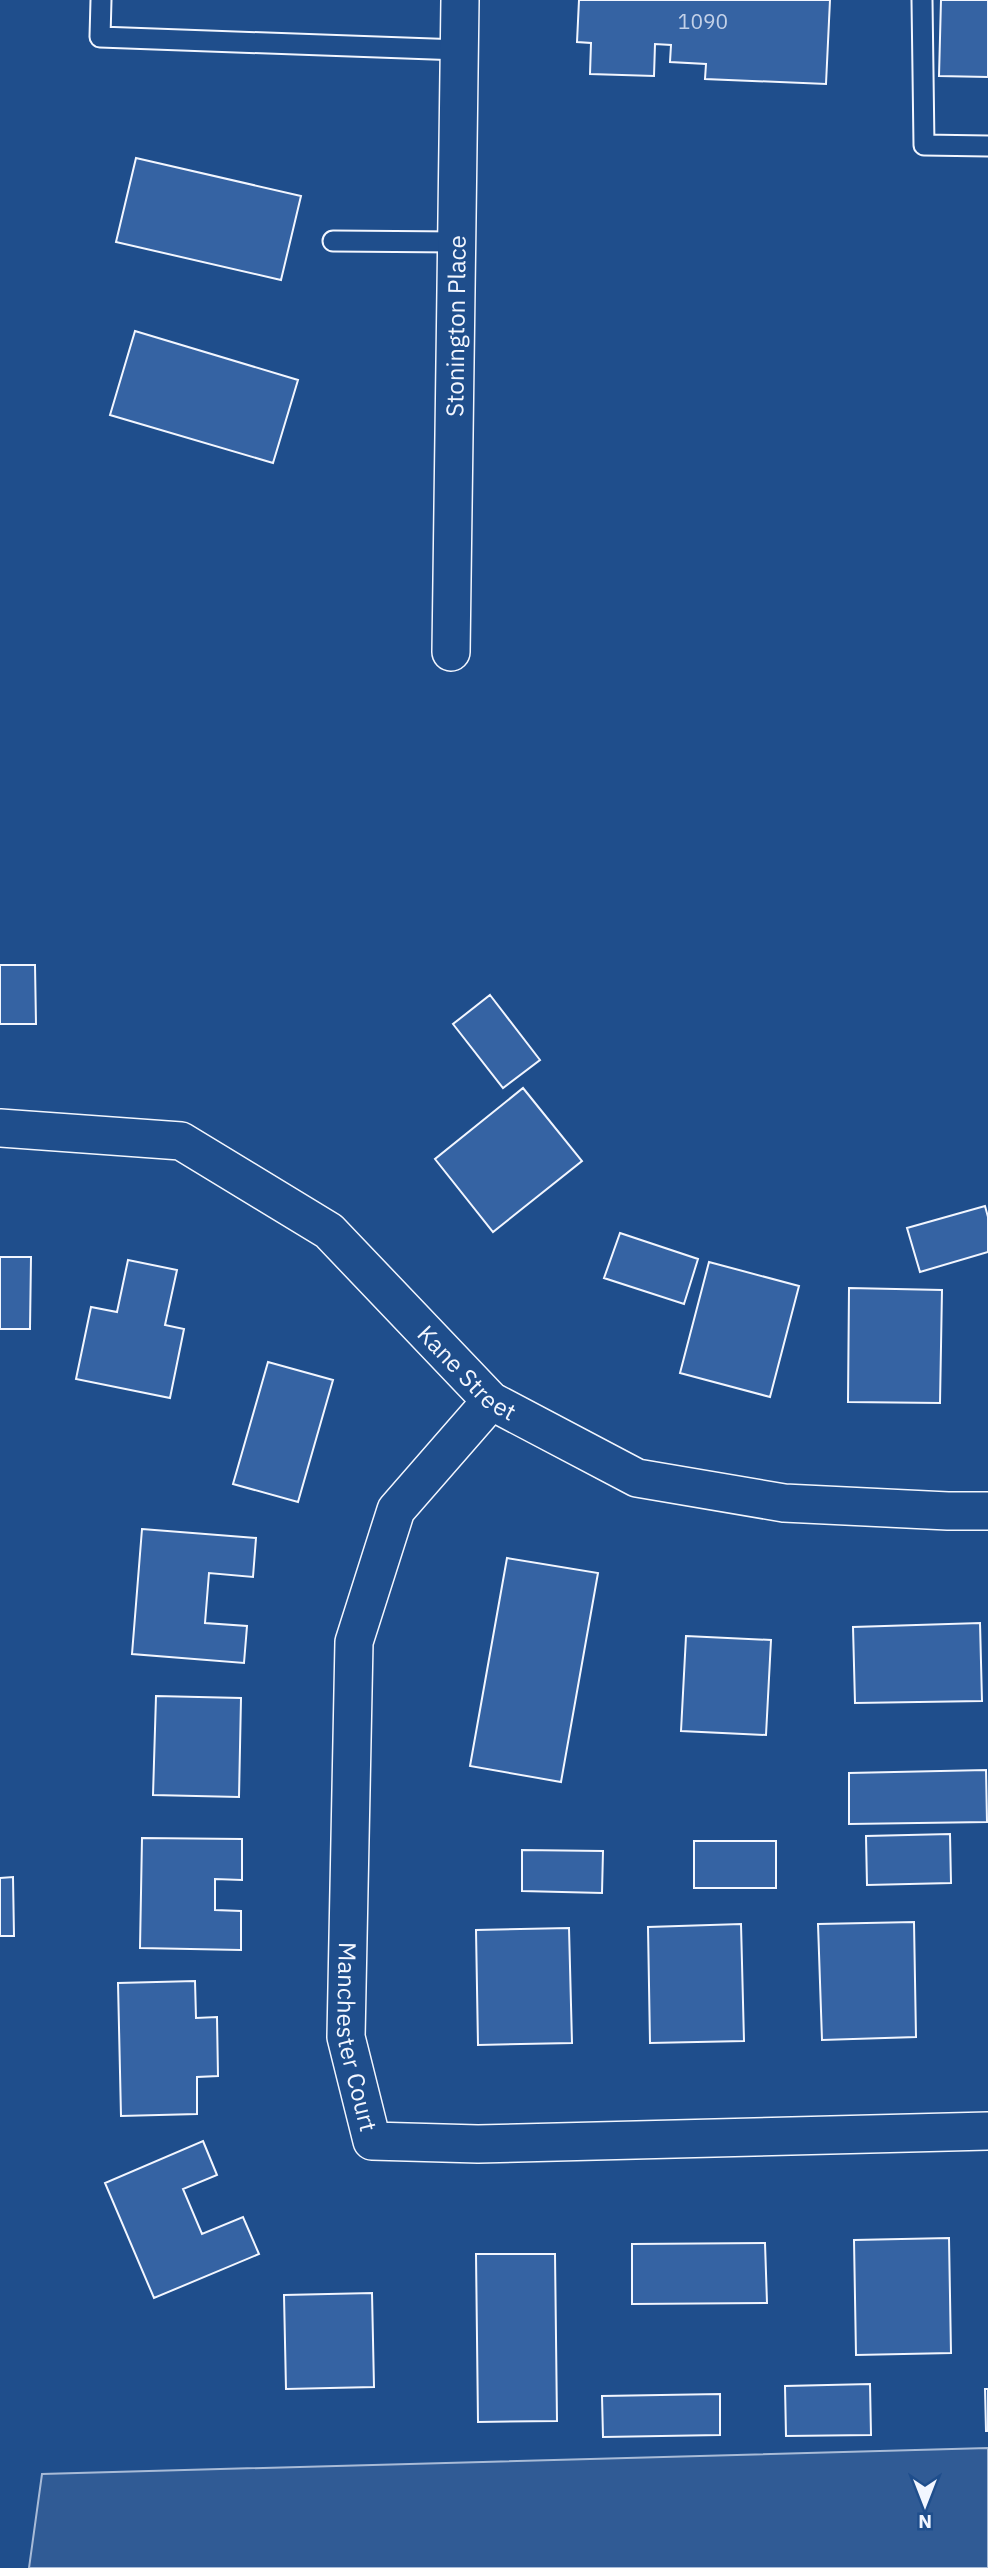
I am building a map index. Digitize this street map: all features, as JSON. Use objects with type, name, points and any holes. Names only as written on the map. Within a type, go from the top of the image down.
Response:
[{"type":"street","name":"Stonington Place","points":[[451,652],[460,0]]},
{"type":"street","name":"Kane Street","points":[[0,1128],[180,1141],[329,1231],[491,1401],[637,1478],[784,1503],[988,1511]]},
{"type":"street","name":"Manchester Court","points":[[491,1401],[396,1510],[354,1642],[346,2037],[372,2141],[478,2144],[988,2131]]},
{"type":"lane","points":[[101,0],[100,37],[460,50]]},
{"type":"lane","points":[[922,0],[924,145],[988,146]]},
{"type":"lane","points":[[333,241],[457,242]]},
{"type":"shaded area","points":[[988,2448],[988,2568],[29,2568],[42,2474]]},
{"type":"building","points":[[579,0],[830,0],[826,84],[705,79],[706,64],[670,62],[671,45],[655,44],[654,76],[590,74],[591,43],[577,42]]},
{"type":"building","points":[[941,0],[988,0],[988,77],[939,76]]},
{"type":"building","points":[[136,158],[301,196],[281,280],[116,242]]},
{"type":"building","points":[[135,331],[298,380],[273,463],[110,415]]},
{"type":"building","points":[[0,965],[35,965],[36,1024],[0,1024]]},
{"type":"building","points":[[490,995],[540,1060],[503,1088],[453,1024]]},
{"type":"building","points":[[523,1088],[582,1161],[493,1232],[435,1159]]},
{"type":"building","points":[[985,1206],[988,1217],[988,1252],[920,1272],[907,1228]]},
{"type":"building","points":[[620,1233],[698,1259],[684,1304],[604,1278]]},
{"type":"building","points":[[0,1257],[31,1257],[30,1329],[0,1329]]},
{"type":"building","points":[[128,1260],[177,1270],[165,1325],[184,1329],[170,1398],[76,1379],[91,1307],[117,1312]]},
{"type":"building","points":[[709,1262],[799,1286],[770,1397],[680,1373]]},
{"type":"building","points":[[849,1288],[942,1290],[940,1403],[848,1402]]},
{"type":"building","points":[[268,1362],[333,1380],[298,1502],[233,1484]]},
{"type":"building","points":[[142,1529],[256,1538],[253,1577],[209,1573],[205,1623],[247,1626],[244,1663],[132,1654]]},
{"type":"building","points":[[507,1558],[598,1573],[561,1782],[470,1766]]},
{"type":"building","points":[[980,1623],[982,1701],[855,1703],[853,1627]]},
{"type":"building","points":[[686,1636],[771,1640],[766,1735],[681,1731]]},
{"type":"building","points":[[156,1696],[241,1698],[239,1797],[153,1795]]},
{"type":"building","points":[[986,1770],[987,1822],[849,1824],[849,1773]]},
{"type":"building","points":[[950,1834],[951,1883],[867,1885],[866,1836]]},
{"type":"building","points":[[142,1838],[242,1839],[242,1880],[215,1879],[215,1910],[241,1911],[241,1950],[140,1948]]},
{"type":"building","points":[[694,1841],[776,1841],[776,1888],[694,1888]]},
{"type":"building","points":[[522,1850],[603,1851],[602,1893],[522,1891]]},
{"type":"building","points":[[13,1877],[14,1936],[0,1936],[0,1878]]},
{"type":"building","points":[[914,1922],[916,2037],[822,2040],[818,1924]]},
{"type":"building","points":[[741,1924],[744,2041],[650,2043],[648,1927]]},
{"type":"building","points":[[569,1928],[572,2043],[478,2045],[476,1930]]},
{"type":"building","points":[[195,1981],[196,2018],[217,2017],[218,2076],[197,2077],[197,2114],[121,2116],[118,1983]]},
{"type":"building","points":[[203,2141],[217,2175],[183,2189],[202,2234],[243,2217],[259,2254],[154,2298],[105,2183]]},
{"type":"building","points":[[949,2238],[951,2353],[856,2355],[854,2240]]},
{"type":"building","points":[[765,2243],[767,2303],[632,2304],[632,2244]]},
{"type":"building","points":[[476,2254],[555,2254],[557,2421],[478,2422]]},
{"type":"building","points":[[372,2293],[374,2387],[286,2389],[284,2295]]},
{"type":"building","points":[[870,2384],[871,2435],[786,2436],[785,2386]]},
{"type":"building","points":[[985,2389],[988,2389],[988,2431],[986,2431]]},
{"type":"building","points":[[720,2394],[720,2435],[603,2437],[602,2396]]}]
